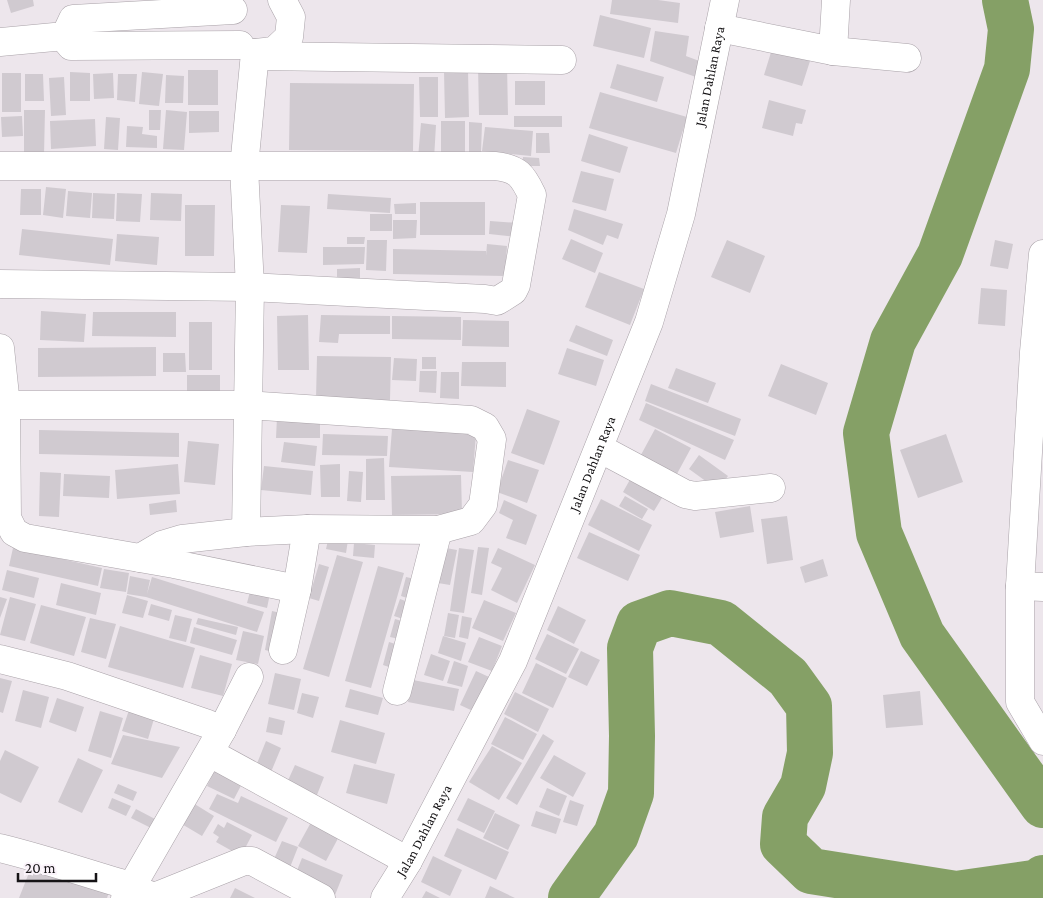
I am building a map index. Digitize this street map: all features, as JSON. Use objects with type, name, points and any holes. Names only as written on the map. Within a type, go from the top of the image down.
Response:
[{"type":"street","points":[[250,52],[274,51],[289,37],[292,17],[282,0]]},
{"type":"street","name":"Jalan Dahlan Raya","points":[[385,898],[408,861],[513,661],[649,322],[681,214],[725,0]]},
{"type":"street","points":[[833,51],[836,0]]},
{"type":"street","points":[[246,532],[250,287],[244,167],[250,52],[231,29],[237,5],[73,19],[65,36],[71,46],[250,52],[562,60]]},
{"type":"street","points":[[719,28],[833,51],[907,58]]},
{"type":"street","points":[[0,42],[65,36]]},
{"type":"street","points":[[0,166],[503,166],[510,167],[520,174],[532,196],[514,291],[498,301],[250,287],[0,284]]},
{"type":"street","points":[[1043,254],[1031,586],[1032,708],[1043,741]]},
{"type":"street","points":[[0,348],[6,405],[7,518],[14,532],[25,538],[140,558],[297,589]]},
{"type":"street","points":[[6,405],[247,405],[470,420],[485,427],[492,439],[483,506],[471,521],[438,530],[307,528],[182,539],[162,545],[140,558]]},
{"type":"street","points":[[600,448],[685,494],[695,496],[772,488]]},
{"type":"street","points":[[283,650],[297,589],[307,528]]},
{"type":"street","points":[[396,691],[438,530]]},
{"type":"street","points":[[0,659],[67,676],[208,724],[216,741],[408,861]]},
{"type":"street","points":[[128,892],[216,741],[249,677]]},
{"type":"street","points":[[0,848],[33,856],[128,892],[147,896],[156,896],[244,862],[252,861],[321,898]]},
{"type":"building","points":[[7,0],[33,0],[34,6],[11,13]]},
{"type":"building","points":[[612,0],[658,0],[680,3],[678,23],[610,14]]},
{"type":"building","points":[[600,15],[651,28],[644,58],[593,46]]},
{"type":"building","points":[[655,31],[689,36],[686,56],[702,62],[696,77],[650,61]]},
{"type":"building","points":[[772,49],[810,61],[802,86],[764,75]]},
{"type":"building","points":[[617,64],[664,77],[657,102],[610,88]]},
{"type":"building","points":[[507,65],[508,115],[479,115],[478,66]]},
{"type":"building","points":[[188,70],[218,70],[218,105],[188,105]]},
{"type":"building","points":[[468,70],[469,117],[445,118],[444,71]]},
{"type":"building","points":[[70,72],[90,73],[90,101],[70,101]]},
{"type":"building","points":[[142,72],[163,74],[159,106],[139,104]]},
{"type":"building","points":[[2,73],[21,73],[21,112],[2,112]]},
{"type":"building","points":[[113,73],[114,98],[94,99],[93,74]]},
{"type":"building","points":[[25,74],[43,74],[44,101],[25,101]]},
{"type":"building","points":[[118,74],[137,74],[135,102],[117,100]]},
{"type":"building","points":[[166,75],[184,76],[183,103],[165,103]]},
{"type":"building","points":[[64,77],[66,115],[51,116],[49,78]]},
{"type":"building","points":[[419,77],[438,77],[438,117],[420,117]]},
{"type":"building","points":[[515,81],[545,81],[545,105],[515,105]]},
{"type":"building","points":[[290,83],[414,84],[413,151],[289,150]]},
{"type":"building","points":[[600,92],[687,117],[676,153],[589,128]]},
{"type":"building","points":[[769,100],[806,110],[802,124],[796,123],[793,136],[762,128]]},
{"type":"building","points":[[24,110],[45,110],[44,155],[24,154]]},
{"type":"building","points":[[149,110],[161,110],[160,130],[149,130]]},
{"type":"building","points":[[166,110],[187,112],[184,150],[163,149]]},
{"type":"building","points":[[189,111],[219,111],[219,132],[189,133]]},
{"type":"building","points":[[22,116],[23,136],[2,137],[1,117]]},
{"type":"building","points":[[514,116],[562,116],[562,127],[514,127]]},
{"type":"building","points":[[106,117],[120,118],[118,150],[104,149]]},
{"type":"building","points":[[95,119],[96,146],[51,149],[50,121]]},
{"type":"building","points":[[441,121],[465,121],[465,162],[441,162]]},
{"type":"building","points":[[469,122],[482,123],[481,153],[469,153]]},
{"type":"building","points":[[421,123],[436,125],[434,159],[418,158]]},
{"type":"building","points":[[127,126],[143,127],[142,134],[157,136],[157,148],[126,147]]},
{"type":"building","points":[[485,127],[533,131],[531,156],[482,151]]},
{"type":"building","points":[[536,133],[549,133],[550,153],[536,153]]},
{"type":"building","points":[[589,134],[628,147],[620,173],[581,161]]},
{"type":"building","points":[[523,157],[539,158],[540,166],[522,166]]},
{"type":"building","points":[[581,171],[614,179],[606,211],[572,202]]},
{"type":"building","points":[[46,187],[66,189],[63,218],[43,215]]},
{"type":"building","points":[[21,189],[41,189],[41,215],[20,215]]},
{"type":"building","points":[[68,191],[92,193],[90,218],[66,216]]},
{"type":"building","points":[[93,193],[115,194],[114,219],[92,218]]},
{"type":"building","points":[[117,193],[142,194],[140,222],[116,221]]},
{"type":"building","points":[[151,193],[182,194],[181,221],[150,220]]},
{"type":"building","points":[[328,194],[391,198],[390,213],[327,209]]},
{"type":"building","points":[[420,202],[485,202],[485,235],[420,235]]},
{"type":"building","points":[[416,203],[416,214],[395,214],[394,204]]},
{"type":"building","points":[[185,205],[215,205],[214,256],[185,256]]},
{"type":"building","points":[[281,205],[310,206],[307,253],[278,252]]},
{"type":"building","points":[[574,209],[623,224],[618,239],[607,235],[603,245],[568,230]]},
{"type":"building","points":[[370,214],[392,214],[392,231],[370,231]]},
{"type":"building","points":[[393,220],[417,220],[416,238],[393,239]]},
{"type":"building","points":[[490,221],[518,223],[517,237],[489,234]]},
{"type":"building","points":[[22,229],[113,239],[110,265],[19,255]]},
{"type":"building","points":[[117,234],[159,237],[157,265],[115,261]]},
{"type":"building","points":[[347,237],[365,237],[364,244],[347,244]]},
{"type":"building","points":[[571,239],[603,253],[595,273],[562,259]]},
{"type":"building","points":[[367,240],[387,240],[386,271],[366,270]]},
{"type":"building","points":[[727,240],[765,256],[750,293],[711,277]]},
{"type":"building","points":[[995,240],[1013,244],[1008,269],[990,266]]},
{"type":"building","points":[[487,244],[507,246],[505,276],[393,274],[393,249],[486,251],[486,256]]},
{"type":"building","points":[[323,247],[365,247],[364,264],[323,265]]},
{"type":"building","points":[[360,268],[360,282],[337,282],[337,269]]},
{"type":"building","points":[[599,272],[644,289],[630,325],[585,307]]},
{"type":"building","points":[[981,288],[1007,290],[1005,326],[978,324]]},
{"type":"building","points":[[41,311],[86,314],[84,342],[40,340]]},
{"type":"building","points":[[93,312],[176,312],[176,337],[92,336]]},
{"type":"building","points":[[308,315],[309,370],[278,370],[277,316]]},
{"type":"building","points":[[321,315],[390,316],[390,334],[339,334],[338,343],[319,342]]},
{"type":"building","points":[[392,316],[461,317],[461,340],[392,339]]},
{"type":"building","points":[[463,320],[509,321],[509,347],[462,346]]},
{"type":"building","points":[[189,322],[212,322],[212,370],[189,370]]},
{"type":"building","points":[[576,325],[613,340],[607,356],[569,341]]},
{"type":"building","points":[[156,347],[156,376],[38,377],[38,348]]},
{"type":"building","points":[[567,348],[604,360],[596,386],[558,374]]},
{"type":"building","points":[[163,353],[185,353],[186,372],[163,372]]},
{"type":"building","points":[[317,356],[391,357],[390,400],[316,399]]},
{"type":"building","points":[[422,357],[436,357],[436,369],[422,369]]},
{"type":"building","points":[[394,358],[417,359],[416,381],[392,380]]},
{"type":"building","points":[[462,362],[506,362],[506,387],[461,386]]},
{"type":"building","points":[[781,364],[828,383],[816,415],[768,396]]},
{"type":"building","points":[[676,368],[716,383],[708,403],[668,388]]},
{"type":"building","points":[[420,371],[437,371],[436,393],[419,392]]},
{"type":"building","points":[[441,372],[459,372],[459,399],[440,398]]},
{"type":"building","points":[[187,375],[220,375],[220,397],[187,397]]},
{"type":"building","points":[[651,384],[741,419],[735,436],[645,401]]},
{"type":"building","points":[[646,403],[734,440],[725,460],[639,420]]},
{"type":"building","points":[[527,409],[560,421],[544,465],[511,453]]},
{"type":"building","points":[[277,417],[320,418],[320,438],[276,438]]},
{"type":"building","points":[[392,429],[476,434],[473,472],[389,467]]},
{"type":"building","points":[[655,429],[691,448],[672,483],[636,464]]},
{"type":"building","points":[[39,430],[179,433],[179,457],[39,454]]},
{"type":"building","points":[[323,434],[388,436],[387,456],[322,455]]},
{"type":"building","points":[[946,434],[963,482],[918,498],[900,450]]},
{"type":"building","points":[[188,441],[219,444],[215,485],[184,482]]},
{"type":"building","points":[[284,442],[317,446],[315,466],[281,462]]},
{"type":"building","points":[[699,455],[728,476],[718,490],[689,469]]},
{"type":"building","points":[[384,458],[385,500],[366,500],[366,459]]},
{"type":"building","points":[[508,460],[539,470],[527,503],[497,492]]},
{"type":"building","points":[[178,464],[180,494],[117,499],[115,470]]},
{"type":"building","points":[[340,464],[340,497],[321,497],[320,465]]},
{"type":"building","points":[[264,466],[313,471],[311,495],[261,490]]},
{"type":"building","points":[[636,469],[668,488],[654,511],[623,492]]},
{"type":"building","points":[[349,471],[363,472],[361,502],[347,501]]},
{"type":"building","points":[[40,472],[61,473],[59,517],[39,516]]},
{"type":"building","points":[[64,474],[110,476],[109,498],[63,496]]},
{"type":"building","points":[[461,475],[462,514],[392,515],[391,476]]},
{"type":"building","points":[[625,496],[648,509],[642,519],[619,506]]},
{"type":"building","points":[[601,499],[652,525],[639,551],[588,525]]},
{"type":"building","points":[[176,500],[177,512],[150,515],[149,504]]},
{"type":"building","points":[[504,500],[537,515],[526,545],[506,538],[513,520],[499,513]]},
{"type":"building","points":[[750,506],[754,532],[720,538],[715,512]]},
{"type":"building","points":[[787,516],[793,560],[767,564],[761,519]]},
{"type":"building","points":[[589,532],[640,555],[628,581],[577,558]]},
{"type":"building","points":[[329,536],[348,540],[346,553],[326,549]]},
{"type":"building","points":[[354,543],[375,545],[374,558],[353,556]]},
{"type":"building","points":[[478,547],[489,548],[482,595],[471,593]]},
{"type":"building","points":[[13,548],[102,568],[98,586],[9,566]]},
{"type":"building","points":[[446,548],[457,550],[450,585],[438,583]]},
{"type":"building","points":[[459,548],[474,550],[464,613],[450,611]]},
{"type":"building","points":[[498,548],[535,565],[517,603],[491,590],[502,568],[491,563]]},
{"type":"building","points":[[337,555],[363,562],[329,677],[303,669]]},
{"type":"building","points":[[823,559],[828,576],[805,583],[800,567]]},
{"type":"building","points":[[319,564],[329,567],[319,601],[309,598]]},
{"type":"building","points":[[378,566],[404,573],[371,688],[345,681]]},
{"type":"building","points":[[104,569],[129,573],[126,592],[100,588]]},
{"type":"building","points":[[7,570],[39,578],[34,598],[2,590]]},
{"type":"building","points":[[130,576],[150,580],[147,594],[152,577],[264,612],[257,632],[146,597],[127,594]]},
{"type":"building","points":[[406,577],[419,580],[413,600],[401,596]]},
{"type":"building","points":[[61,583],[101,593],[96,615],[56,605]]},
{"type":"building","points":[[252,584],[271,589],[267,608],[247,603]]},
{"type":"building","points":[[127,595],[148,601],[143,618],[122,613]]},
{"type":"building","points":[[0,597],[7,599],[0,618]]},
{"type":"building","points":[[10,597],[36,604],[25,641],[0,635]]},
{"type":"building","points":[[400,599],[411,603],[406,620],[394,616]]},
{"type":"building","points":[[484,600],[516,613],[503,641],[472,628]]},
{"type":"building","points":[[151,604],[172,610],[169,621],[148,615]]},
{"type":"building","points":[[41,605],[86,617],[74,656],[30,643]]},
{"type":"building","points":[[558,606],[586,620],[574,644],[547,630]]},
{"type":"building","points":[[272,611],[285,614],[277,653],[265,650]]},
{"type":"building","points":[[448,613],[459,615],[455,638],[444,636]]},
{"type":"building","points":[[175,615],[192,619],[186,642],[169,638]]},
{"type":"building","points":[[462,616],[472,618],[468,639],[459,637]]},
{"type":"building","points":[[90,618],[116,624],[106,659],[81,652]]},
{"type":"building","points":[[198,618],[238,627],[236,635],[196,624]]},
{"type":"building","points":[[395,619],[409,623],[404,640],[390,637]]},
{"type":"building","points":[[120,626],[195,648],[183,688],[108,667]]},
{"type":"building","points":[[194,627],[237,640],[232,655],[190,643]]},
{"type":"building","points":[[243,631],[264,636],[258,664],[236,660]]},
{"type":"building","points":[[547,634],[579,649],[566,674],[535,659]]},
{"type":"building","points":[[443,636],[466,643],[461,661],[438,653]]},
{"type":"building","points":[[479,637],[502,646],[492,671],[468,662]]},
{"type":"building","points":[[389,642],[402,646],[395,669],[383,665]]},
{"type":"building","points":[[581,651],[600,660],[587,686],[568,677]]},
{"type":"building","points":[[431,654],[450,661],[443,681],[424,675]]},
{"type":"building","points":[[200,655],[232,664],[223,696],[191,688]]},
{"type":"building","points":[[454,661],[468,666],[462,687],[447,683]]},
{"type":"building","points":[[536,663],[567,678],[553,708],[522,693]]},
{"type":"building","points":[[476,671],[489,677],[473,711],[460,705]]},
{"type":"building","points":[[275,673],[301,679],[294,710],[268,704]]},
{"type":"building","points":[[0,678],[12,681],[3,713],[0,712]]},
{"type":"building","points":[[413,680],[459,689],[454,711],[408,702]]},
{"type":"building","points":[[350,689],[383,698],[378,715],[345,707]]},
{"type":"building","points":[[23,690],[49,697],[41,728],[15,721]]},
{"type":"building","points":[[920,691],[923,725],[886,728],[883,695]]},
{"type":"building","points":[[515,692],[549,709],[538,732],[504,714]]},
{"type":"building","points":[[302,693],[319,697],[313,718],[297,713]]},
{"type":"building","points":[[57,698],[84,707],[76,732],[49,722]]},
{"type":"building","points":[[131,704],[156,712],[148,739],[122,731]]},
{"type":"building","points":[[100,711],[123,718],[111,758],[88,751]]},
{"type":"building","points":[[269,717],[285,721],[282,735],[266,732]]},
{"type":"building","points":[[505,717],[537,734],[523,760],[491,744]]},
{"type":"building","points":[[340,720],[385,733],[376,764],[331,752]]},
{"type":"building","points":[[543,734],[554,741],[517,805],[506,798]]},
{"type":"building","points":[[123,735],[180,747],[162,778],[111,764]]},
{"type":"building","points":[[266,741],[281,748],[271,772],[256,766]]},
{"type":"building","points":[[492,746],[522,763],[499,800],[469,782]]},
{"type":"building","points":[[5,750],[39,767],[21,803],[0,793],[0,761]]},
{"type":"building","points":[[554,755],[586,773],[573,797],[540,778]]},
{"type":"building","points":[[78,758],[103,770],[82,813],[58,802]]},
{"type":"building","points":[[219,762],[246,776],[234,799],[207,786]]},
{"type":"building","points":[[354,764],[395,774],[387,804],[346,793]]},
{"type":"building","points":[[295,765],[324,777],[315,800],[285,787]]},
{"type":"building","points":[[118,784],[137,792],[133,801],[114,793]]},
{"type":"building","points":[[547,788],[567,796],[559,816],[539,807]]},
{"type":"building","points":[[217,794],[238,803],[241,796],[288,818],[276,842],[209,809]]},
{"type":"building","points":[[112,798],[131,806],[126,816],[108,808]]},
{"type":"building","points":[[468,798],[495,811],[484,833],[457,820]]},
{"type":"building","points":[[570,800],[584,805],[577,826],[563,822]]},
{"type":"building","points":[[193,803],[214,816],[202,836],[180,823]]},
{"type":"building","points":[[136,809],[155,819],[151,828],[131,818]]},
{"type":"building","points":[[536,811],[561,819],[556,834],[531,826]]},
{"type":"building","points":[[495,813],[520,825],[508,850],[483,838]]},
{"type":"building","points":[[315,815],[343,829],[326,861],[298,846]]},
{"type":"building","points":[[227,822],[252,835],[241,856],[216,842],[219,837],[213,833],[218,824],[224,828]]},
{"type":"building","points":[[457,828],[509,852],[496,880],[444,856]]},
{"type":"building","points":[[282,841],[298,847],[287,875],[270,868]]},
{"type":"building","points":[[433,856],[462,870],[450,896],[421,882]]},
{"type":"building","points":[[302,858],[343,875],[335,895],[294,878]]},
{"type":"building","points":[[34,860],[110,889],[107,898],[19,898]]},
{"type":"building","points":[[490,886],[515,898],[485,898]]},
{"type":"building","points":[[235,888],[255,898],[230,898]]},
{"type":"building","points":[[426,891],[440,898],[422,898]]},
{"type":"waterway","points":[[1005,0],[1011,29],[1007,69],[940,255],[893,341],[866,433],[879,533],[922,635],[1043,805]]},
{"type":"waterway","points":[[571,898],[616,835],[631,793],[630,648],[639,624],[670,613],[721,623],[788,677],[809,706],[810,753],[803,786],[785,817],[783,844],[811,871],[956,894],[1040,882],[1043,878]]}]
